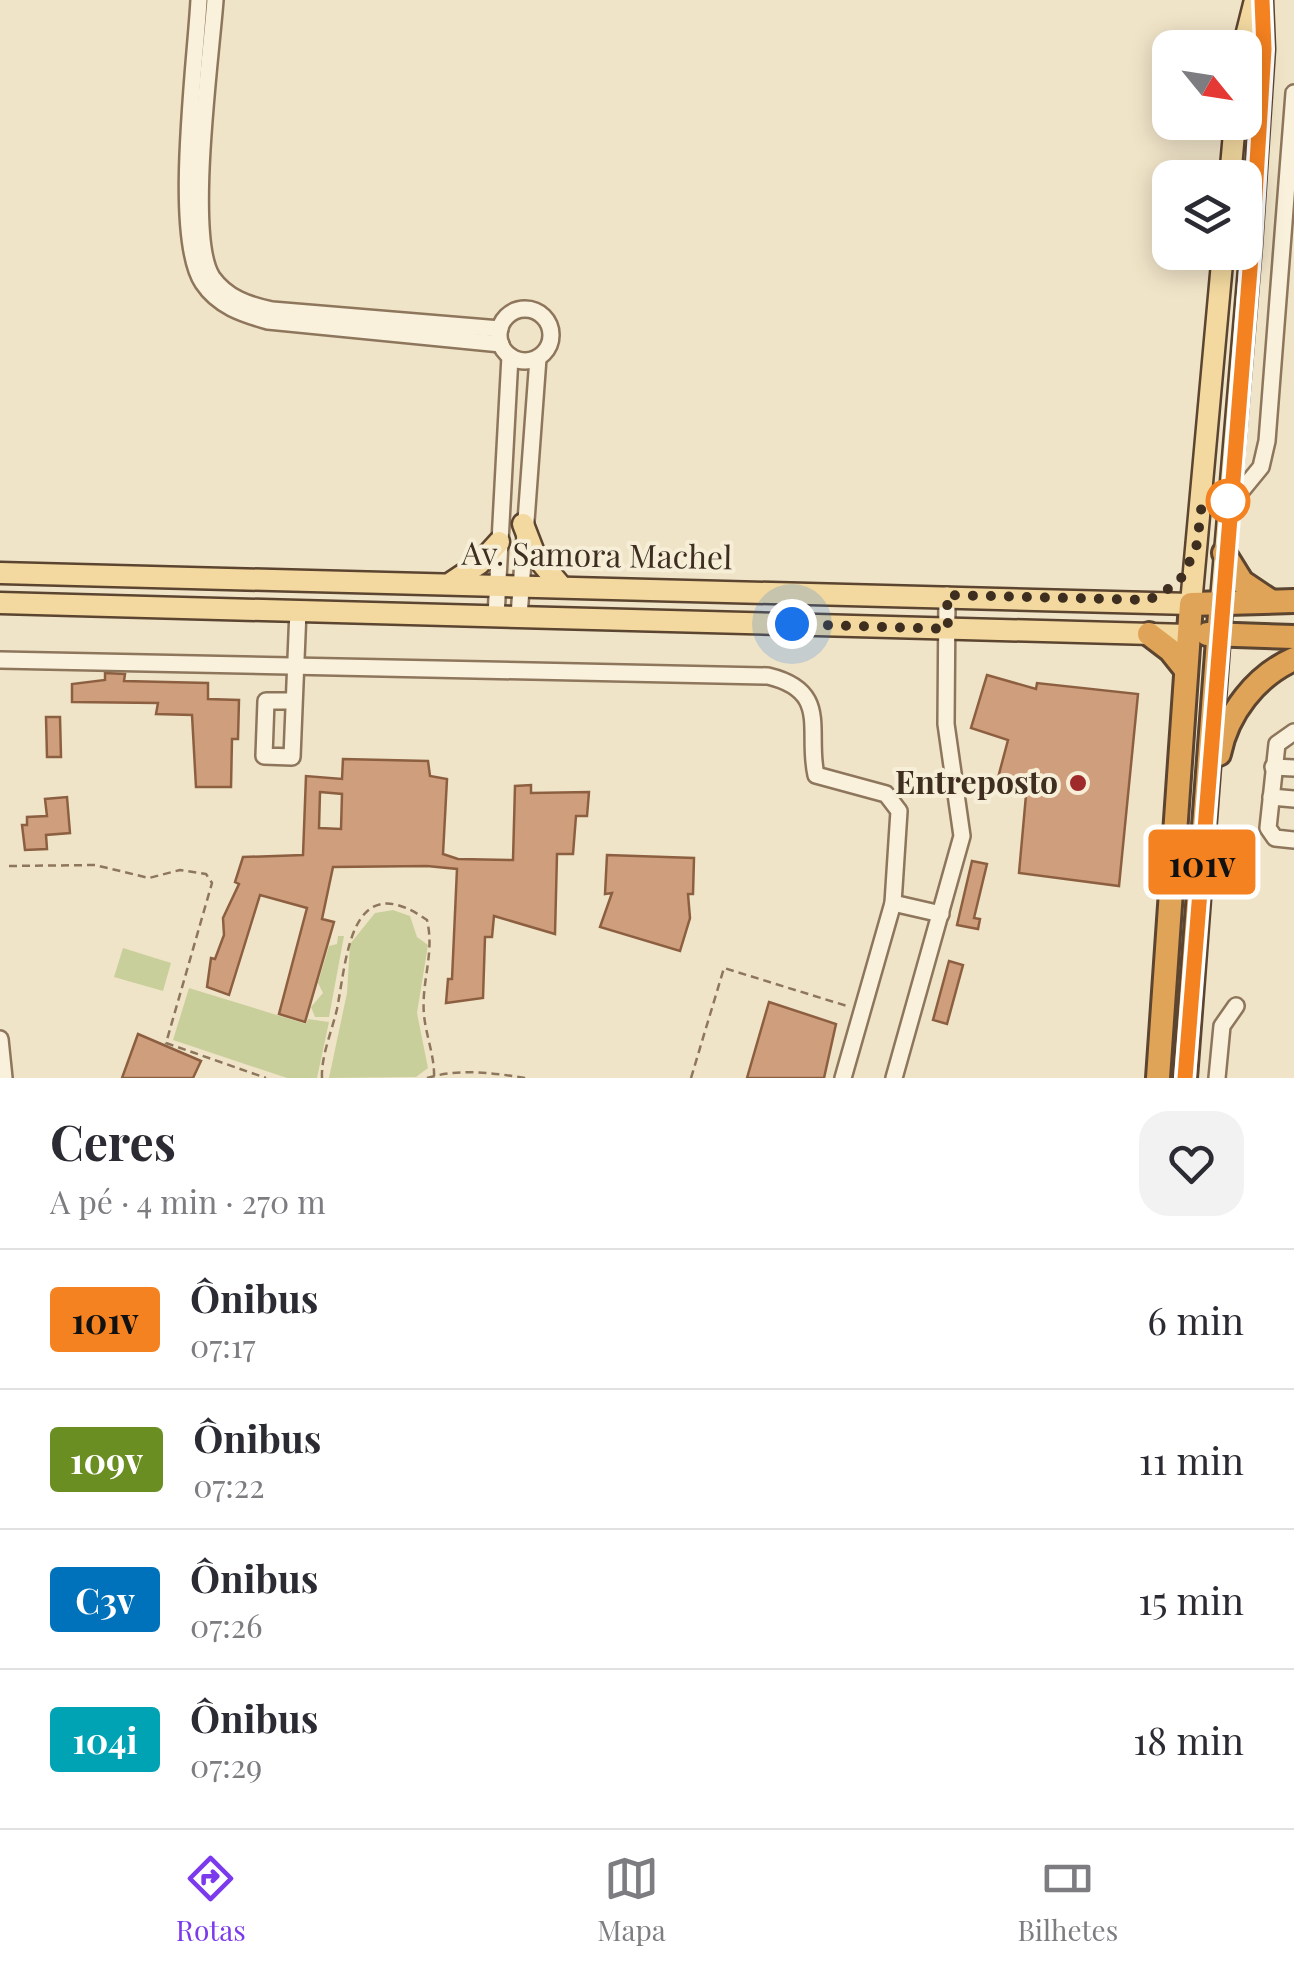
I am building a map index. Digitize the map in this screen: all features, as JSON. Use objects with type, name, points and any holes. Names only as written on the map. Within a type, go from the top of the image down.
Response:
[{"type":"highway","points":[[1224,553],[1242,582],[1282,601]]},
{"type":"highway","points":[[1158,1078],[1191,604],[1221,600],[1282,601]]},
{"type":"highway","points":[[1185,1078],[1221,600]]},
{"type":"highway","points":[[1149,634],[1170,650],[1186,670]]},
{"type":"highway","points":[[1188,635],[1294,637]]},
{"type":"highway","points":[[1204,833],[1220,748],[1234,714],[1257,684],[1294,659]]},
{"type":"main road","points":[[1249,30],[1259,0]]},
{"type":"main road","points":[[1257,160],[1264,49],[1259,0]]},
{"type":"main road","points":[[1191,604],[1220,270]]},
{"type":"main road","points":[[1221,600],[1250,270]]},
{"type":"main road","points":[[523,524],[536,556],[560,585]]},
{"type":"main road","points":[[452,582],[479,564],[499,542]]},
{"type":"main road","points":[[1149,600],[1178,583],[1197,544]]},
{"type":"main road","name":"Av. Samora Machel","points":[[0,574],[452,582],[1191,604]]},
{"type":"main road","name":"Av. Samora Machel","points":[[0,603],[1188,635]]},
{"type":"street","points":[[200,0],[188,234],[202,282],[239,313],[268,321],[503,343]]},
{"type":"street","points":[[215,0],[201,200],[202,248],[214,279],[245,304],[503,343],[524,361],[538,358],[548,348],[552,333],[546,319],[535,310],[520,309],[507,316],[503,343],[496,616]]},
{"type":"street","points":[[1228,508],[1261,467],[1267,441],[1294,93]]},
{"type":"street","points":[[1262,239],[1282,230]]},
{"type":"street","points":[[519,616],[538,358]]},
{"type":"street","points":[[894,1078],[962,836],[946,724],[947,595]]},
{"type":"street","points":[[293,701],[298,610]]},
{"type":"street","points":[[0,660],[298,664],[786,680],[804,693],[812,709],[816,775],[886,794],[898,805],[893,903],[843,1078]]},
{"type":"street","points":[[1294,732],[1277,744],[1268,834],[1294,840]]},
{"type":"street","points":[[1273,767],[1294,768]]},
{"type":"street","points":[[1271,798],[1294,799]]},
{"type":"street","points":[[893,903],[940,914]]},
{"type":"street","points":[[1217,1078],[1222,1026],[1236,1006]]},
{"type":"street","points":[[0,1038],[4,1078]]},
{"type":"path","points":[[9,866],[96,864],[149,878],[180,870],[206,874],[212,883],[166,1042],[266,1078]]},
{"type":"path","points":[[322,1078],[346,945],[360,916],[381,904],[404,904],[427,920],[433,947],[424,993],[424,1017],[434,1077]]},
{"type":"path","points":[[690,1078],[724,968],[862,1011]]},
{"type":"path","points":[[427,1078],[487,1072],[526,1078]]},
{"type":"green space","points":[[393,910],[410,916],[417,937],[428,945],[417,1013],[428,1068],[416,1077],[329,1078],[347,993],[350,944],[375,913]]},
{"type":"green space","points":[[338,936],[344,936],[329,1017],[315,1017],[311,1007],[323,993],[318,983],[329,946],[337,944]]},
{"type":"green space","points":[[123,948],[171,963],[163,991],[114,977]]},
{"type":"green space","points":[[189,988],[306,1024],[308,1019],[329,1022],[317,1078],[287,1078],[173,1040]]},
{"type":"building","points":[[105,673],[125,674],[124,681],[208,683],[208,699],[239,700],[238,739],[232,739],[231,787],[196,787],[192,715],[156,714],[158,703],[72,702],[72,684],[105,680]]},
{"type":"building","name":"Entreposto","points":[[987,675],[1036,689],[1037,683],[1138,694],[1119,886],[1019,873],[1026,795],[995,789],[1008,740],[971,728]]},
{"type":"building","points":[[46,717],[60,717],[61,757],[47,757]]},
{"type":"building","points":[[343,759],[428,761],[430,776],[447,779],[443,854],[458,859],[513,860],[515,786],[531,785],[531,793],[589,792],[587,816],[576,816],[573,854],[557,854],[555,934],[494,916],[492,937],[485,937],[483,998],[446,1003],[448,979],[452,979],[457,869],[333,867],[322,919],[334,922],[305,1022],[279,1014],[307,908],[260,895],[229,995],[207,987],[211,958],[215,959],[224,935],[223,918],[239,884],[235,882],[243,857],[303,855],[306,776],[342,779]],"holes":[[[320,792],[342,794],[341,829],[319,828]]]},
{"type":"building","points":[[67,797],[70,833],[46,835],[47,849],[25,850],[22,825],[27,825],[27,817],[47,816],[45,799]]},
{"type":"building","points":[[607,855],[694,858],[693,894],[688,894],[690,918],[680,951],[600,927],[612,893],[605,894]]},
{"type":"building","points":[[972,861],[987,864],[974,918],[980,919],[978,929],[957,925]]},
{"type":"building","points":[[949,961],[963,965],[947,1024],[933,1020]]},
{"type":"building","points":[[769,1002],[836,1024],[824,1078],[747,1078]]},
{"type":"building","points":[[138,1034],[201,1061],[193,1078],[122,1078]]},
{"type":"bus line","name":"101v","points":[[1185,1078],[1252,244],[1264,49],[1262,0]]},
{"type":"place","name":"Entreposto","points":[[1078,783]]},
{"type":"route","points":[[792,624],[948,629],[947,595],[1149,600],[1178,583],[1186,570],[1197,544],[1202,502],[1228,501]]}]
